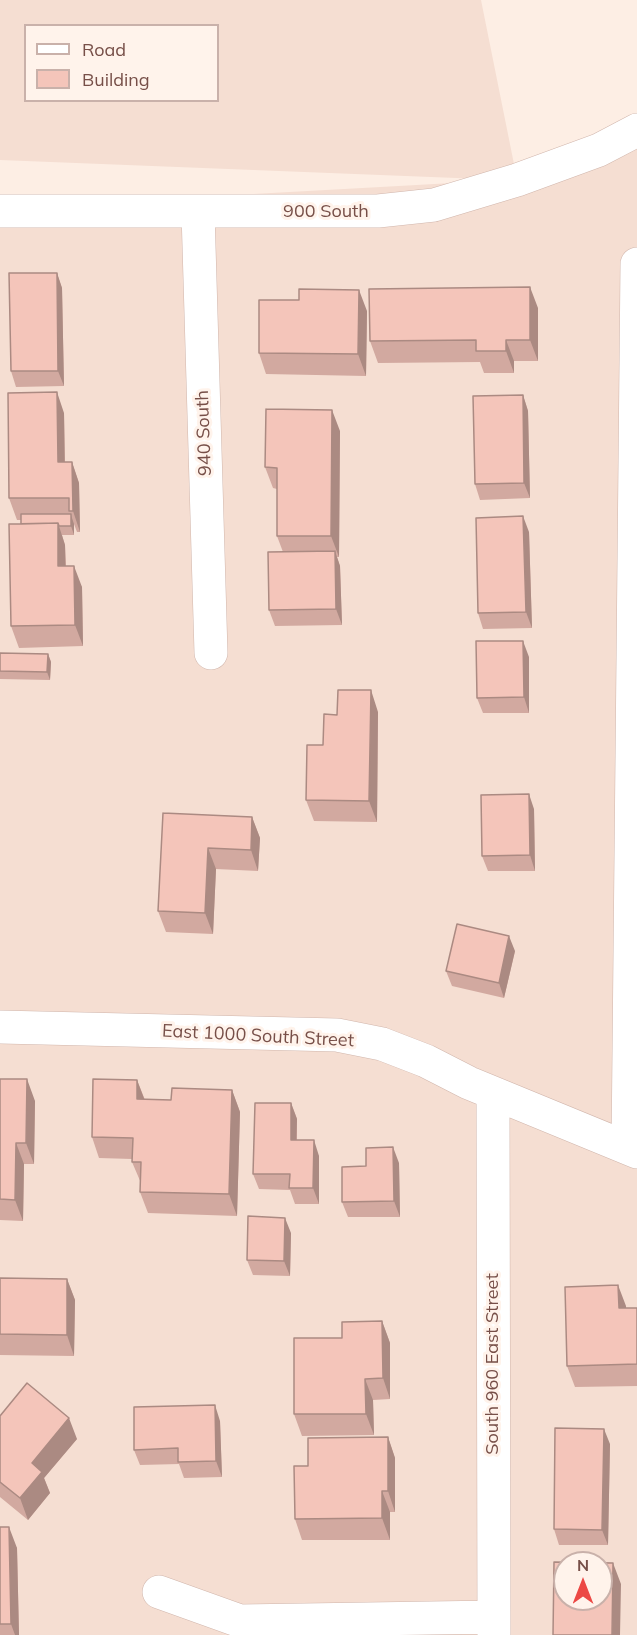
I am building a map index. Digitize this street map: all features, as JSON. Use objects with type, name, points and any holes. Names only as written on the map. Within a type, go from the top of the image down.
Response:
[{"type":"street","name":"900 South","points":[[0,211],[378,211],[434,205],[517,180],[599,150],[637,130]]},
{"type":"street","name":"940 South","points":[[198,212],[210,653]]},
{"type":"street","points":[[633,1150],[637,264]]},
{"type":"street","name":"East 1000 South Street","points":[[0,1027],[337,1035],[382,1044],[426,1060],[493,1093],[633,1150]]},
{"type":"street","name":"South 960 East Street","points":[[493,1093],[494,1626]]},
{"type":"street","points":[[159,1593],[240,1621],[494,1626]]},
{"type":"shaded area","points":[[0,0],[481,0],[517,179],[637,124],[637,1635],[0,1635],[0,208],[507,180],[0,160]]},
{"type":"building","points":[[9,273],[57,273],[58,371],[11,371]]},
{"type":"building","points":[[530,287],[530,340],[506,340],[506,351],[476,351],[476,340],[370,341],[369,289]]},
{"type":"building","points":[[299,289],[359,290],[358,354],[259,353],[259,300],[299,300]]},
{"type":"building","points":[[57,392],[58,462],[72,462],[73,511],[69,511],[69,498],[9,498],[8,393]]},
{"type":"building","points":[[523,395],[524,483],[475,484],[473,396]]},
{"type":"building","points":[[266,409],[332,410],[331,536],[277,536],[277,468],[265,467]]},
{"type":"building","points":[[21,514],[71,514],[71,526],[59,526],[58,523],[21,524]]},
{"type":"building","points":[[523,516],[526,612],[478,613],[476,518]]},
{"type":"building","points":[[58,523],[58,566],[74,566],[75,625],[11,626],[9,524]]},
{"type":"building","points":[[335,551],[336,609],[269,610],[268,552]]},
{"type":"building","points":[[476,641],[523,641],[524,697],[477,698]]},
{"type":"building","points":[[0,653],[48,654],[47,672],[0,671]]},
{"type":"building","points":[[338,690],[371,690],[369,801],[306,800],[307,745],[323,745],[324,714],[337,715]]},
{"type":"building","points":[[529,794],[530,855],[482,856],[481,795]]},
{"type":"building","points":[[163,813],[252,817],[251,850],[208,848],[205,913],[158,911]]},
{"type":"building","points":[[457,924],[509,936],[499,983],[446,971]]},
{"type":"building","points":[[0,1079],[27,1079],[26,1143],[16,1143],[15,1200],[0,1199]]},
{"type":"building","points":[[93,1079],[137,1080],[137,1099],[171,1100],[172,1088],[232,1090],[229,1194],[140,1192],[141,1162],[132,1162],[133,1138],[92,1137]]},
{"type":"building","points":[[255,1103],[291,1103],[291,1140],[314,1140],[313,1188],[289,1188],[290,1174],[253,1174]]},
{"type":"building","points":[[393,1147],[394,1201],[342,1202],[342,1167],[366,1166],[366,1148]]},
{"type":"building","points":[[248,1216],[285,1218],[284,1261],[247,1260]]},
{"type":"building","points":[[0,1278],[67,1279],[67,1335],[0,1334]]},
{"type":"building","points":[[618,1285],[619,1308],[637,1308],[637,1364],[567,1366],[565,1287]]},
{"type":"building","points":[[382,1321],[383,1378],[365,1379],[366,1414],[294,1414],[294,1338],[342,1338],[342,1322]]},
{"type":"building","points":[[27,1383],[69,1418],[32,1463],[42,1472],[20,1498],[0,1482],[0,1416]]},
{"type":"building","points":[[215,1405],[216,1461],[178,1462],[178,1448],[134,1450],[134,1407]]},
{"type":"building","points":[[555,1428],[604,1429],[602,1530],[554,1529]]},
{"type":"building","points":[[388,1437],[388,1491],[382,1491],[382,1518],[295,1519],[294,1466],[308,1466],[308,1438]]},
{"type":"building","points":[[0,1527],[9,1527],[11,1624],[0,1624]]},
{"type":"building","points":[[553,1611],[612,1611],[612,1635],[553,1635]]}]
